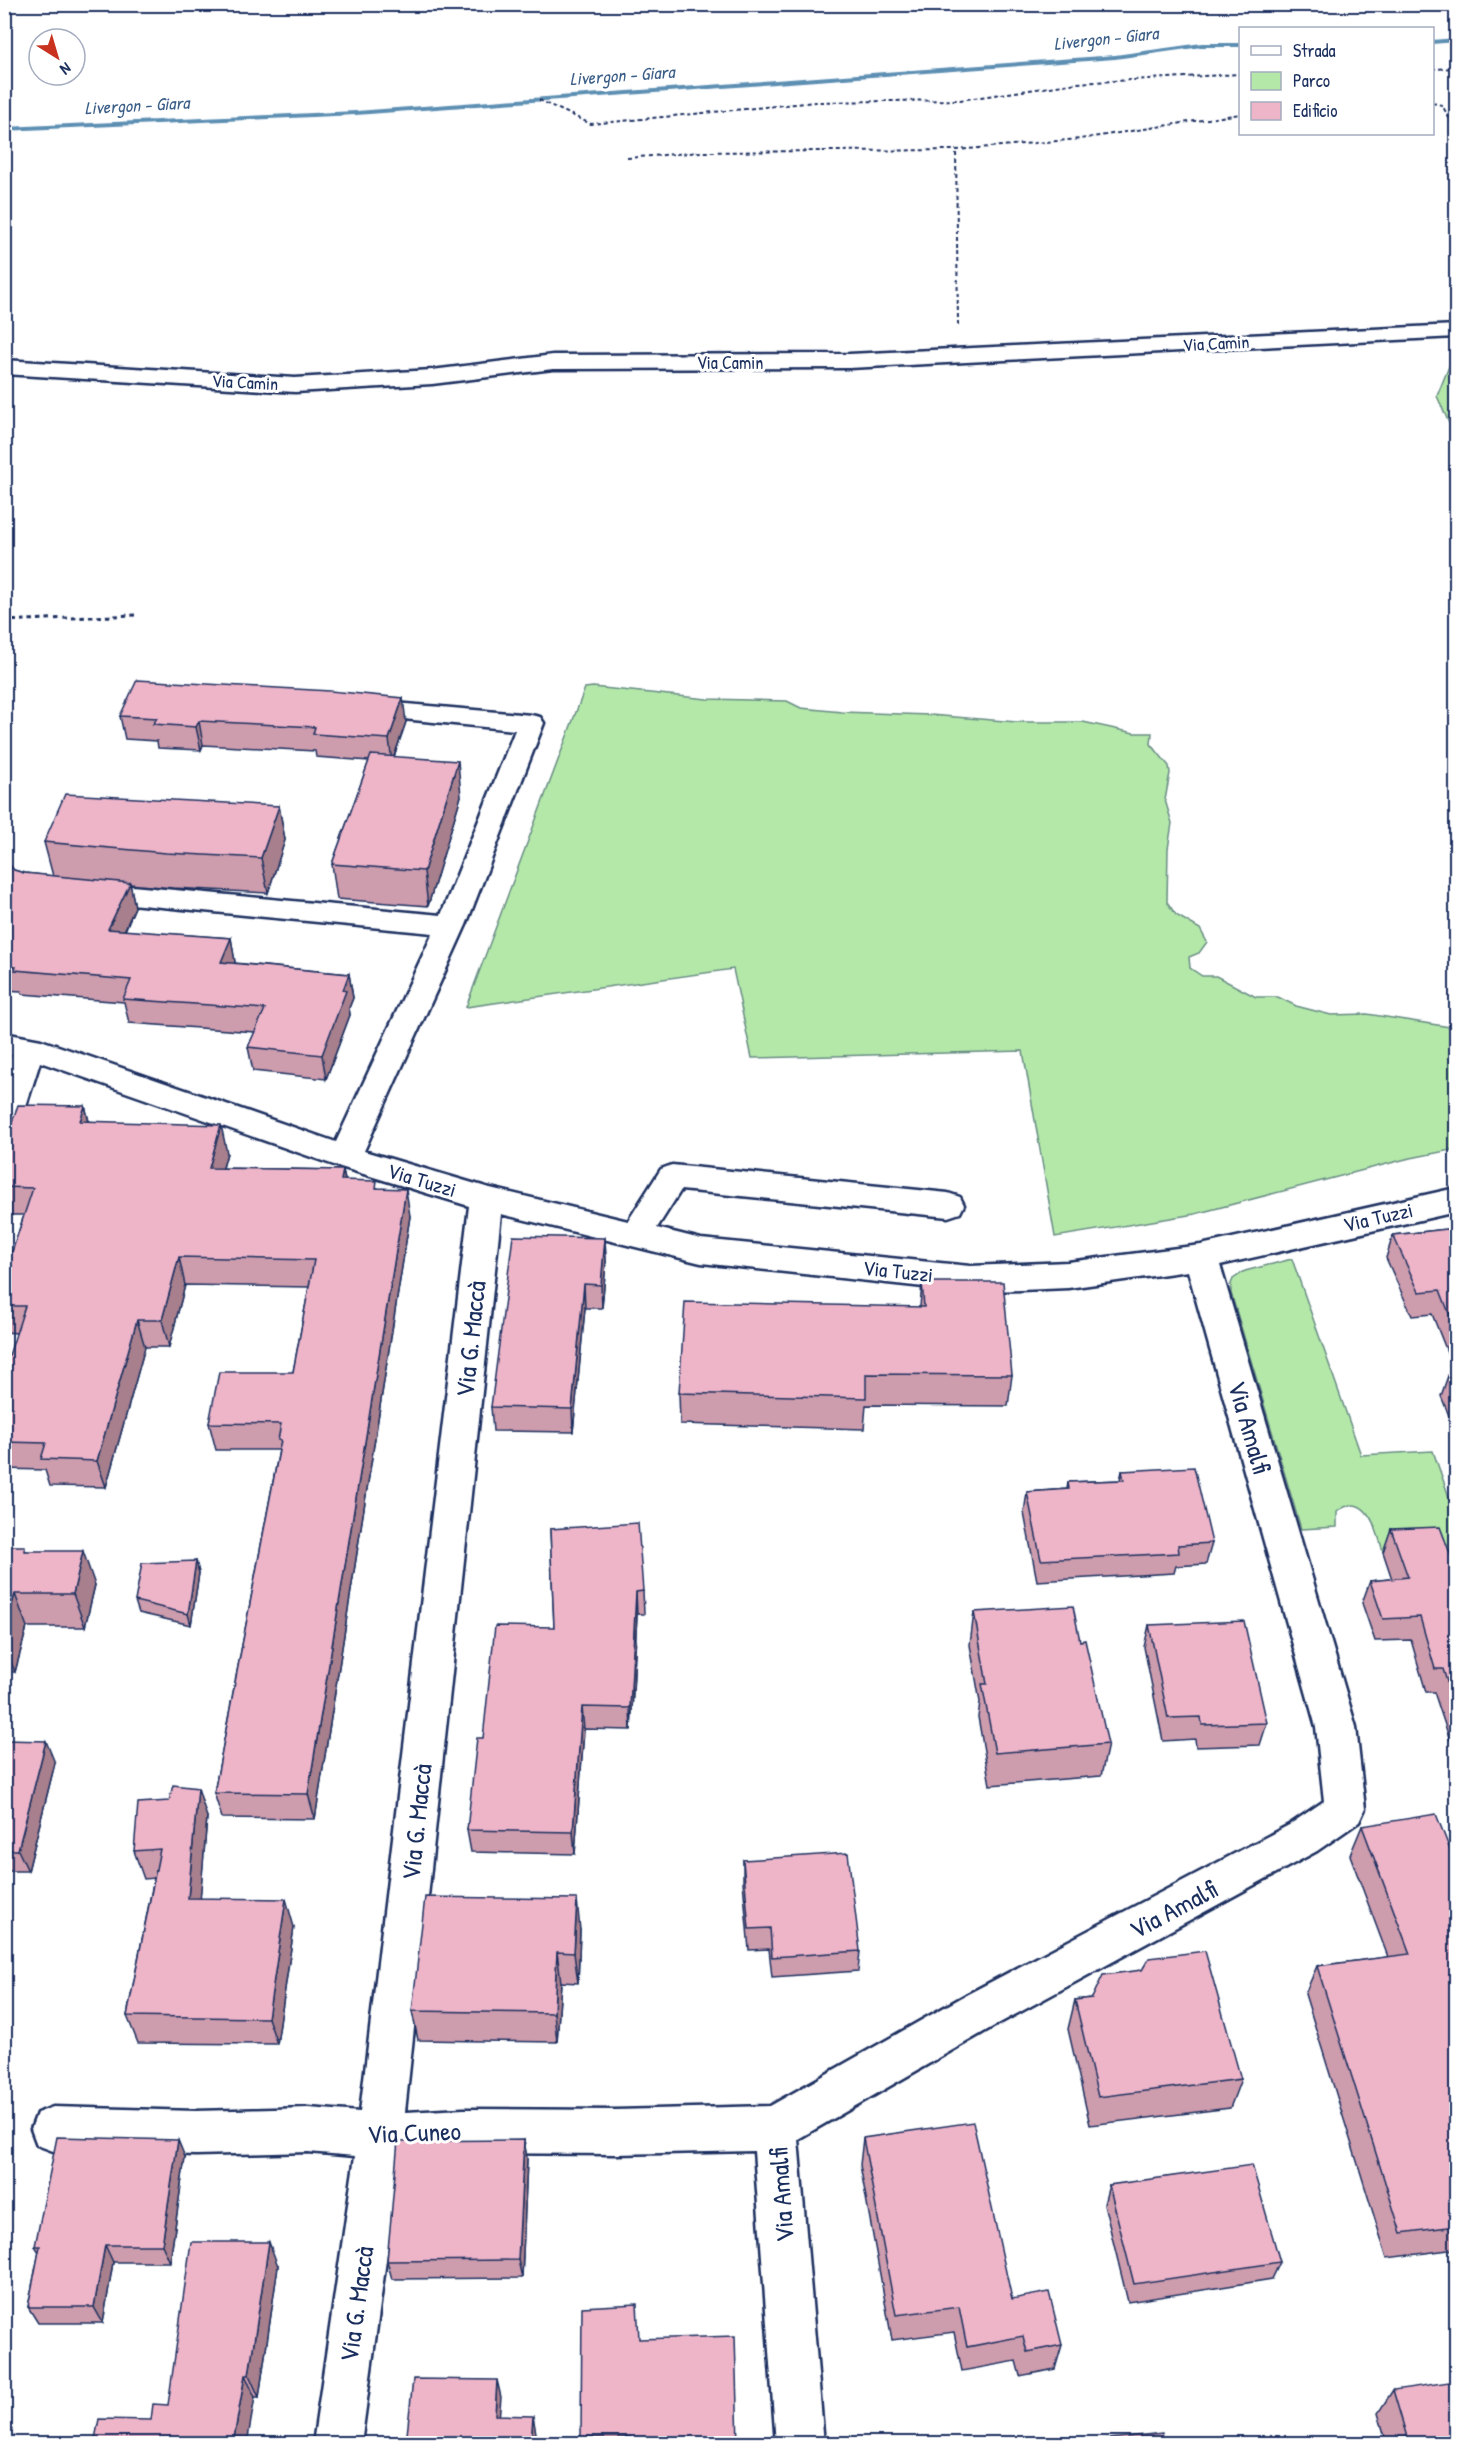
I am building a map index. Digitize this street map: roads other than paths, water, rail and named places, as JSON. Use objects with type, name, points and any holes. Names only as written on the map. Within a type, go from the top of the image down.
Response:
[{"type":"street","name":"Via Camin","points":[[4,368],[295,385],[432,377],[574,361],[716,363],[849,361],[1456,332]]},
{"type":"street","points":[[334,705],[531,723],[451,925],[345,1157]]},
{"type":"street","points":[[66,889],[451,925]]},
{"type":"street","points":[[4,1125],[17,1045]]},
{"type":"street","name":"Via Tuzzi","points":[[17,1045],[345,1157],[486,1199],[701,1251],[970,1279],[1068,1275],[1201,1257],[1456,1200]]},
{"type":"street","points":[[636,1235],[672,1178],[948,1205]]},
{"type":"street","name":"Via G. Maccà","points":[[337,2444],[380,2136],[486,1199]]},
{"type":"street","name":"Via Amalfi","points":[[800,2444],[775,2128],[981,2010],[1303,1838],[1345,1809],[1336,1727],[1201,1257]]},
{"type":"street","name":"Via Cuneo","points":[[53,2129],[196,2133],[308,2130],[380,2136],[464,2131],[616,2133],[775,2128]]},
{"type":"waterway","name":"Livergon - Giara","points":[[1434,42],[1456,40]]},
{"type":"waterway","name":"Livergon - Giara","points":[[4,129],[356,113],[1115,57],[1202,45],[1239,45]]}]
